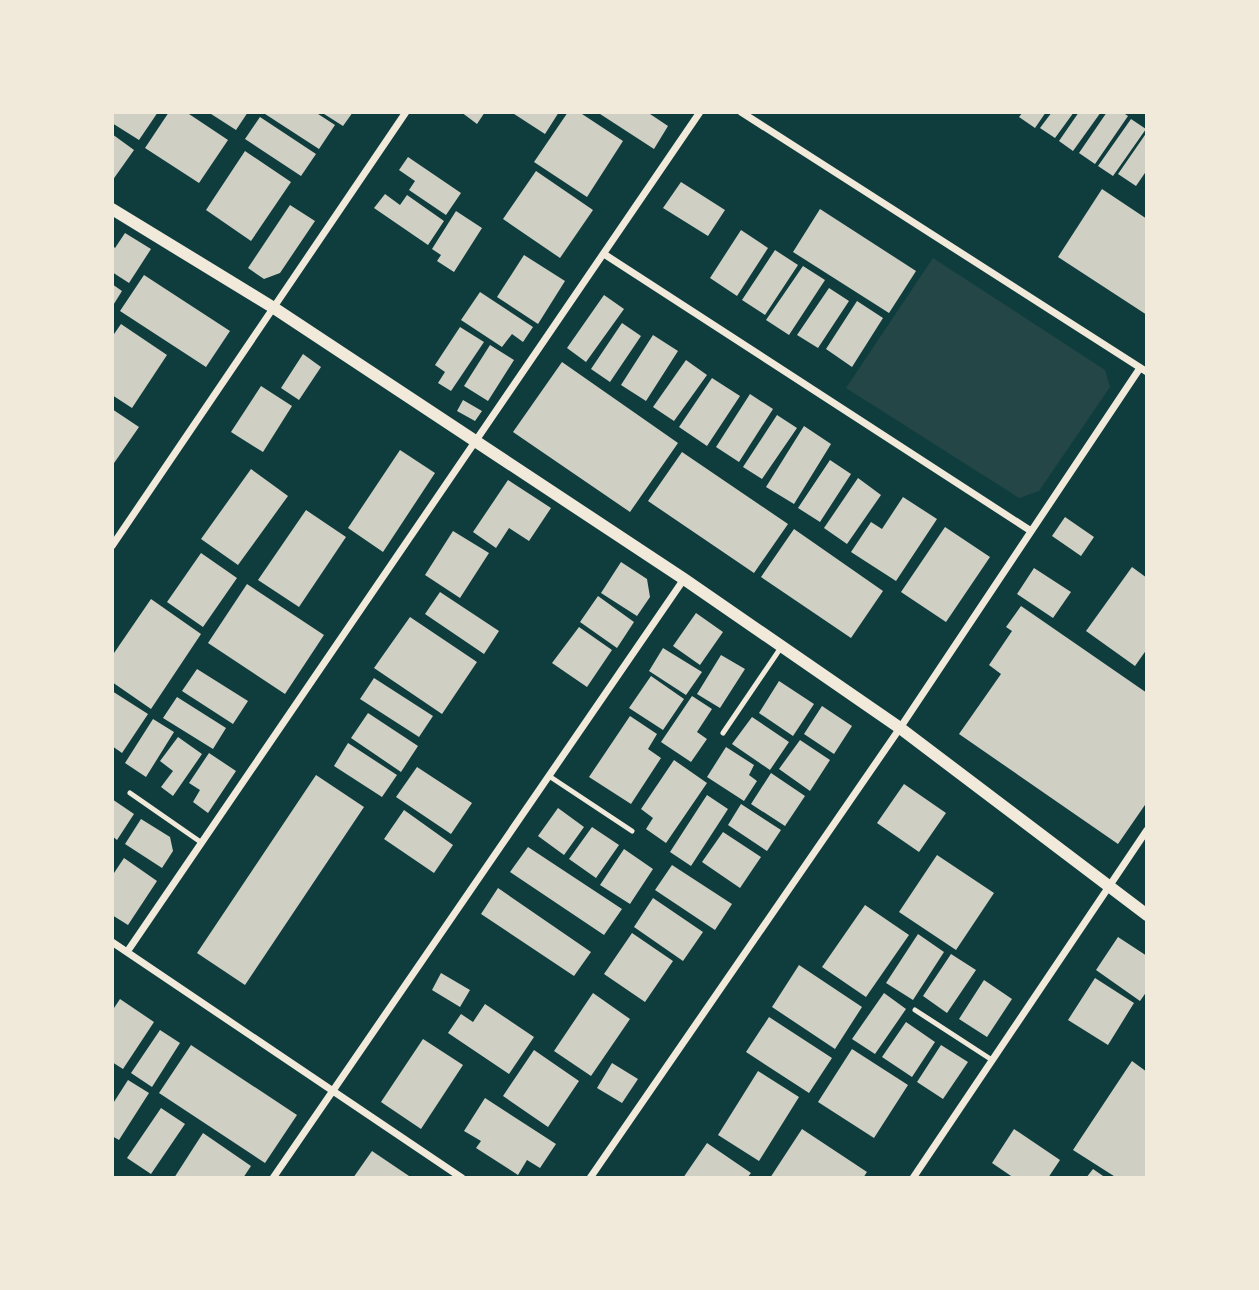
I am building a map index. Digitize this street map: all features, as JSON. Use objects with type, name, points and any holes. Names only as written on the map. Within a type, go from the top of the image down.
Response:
[{"type":"street","points":[[112,546],[406,112]]},
{"type":"street","points":[[127,952],[700,112]]},
{"type":"street","points":[[590,1178],[1143,370],[741,112]]},
{"type":"street","points":[[112,209],[274,309],[684,579],[900,727],[1147,915]]},
{"type":"street","points":[[604,254],[1031,531]]},
{"type":"street","points":[[273,1178],[684,579]]},
{"type":"street","points":[[913,1178],[1147,830]]},
{"type":"street","points":[[112,942],[462,1178]]},
{"type":"lane","points":[[723,733],[782,646]]},
{"type":"lane","points":[[549,776],[632,831]]},
{"type":"lane","points":[[130,793],[202,843]]},
{"type":"lane","points":[[915,1010],[992,1060]]},
{"type":"shaded area","points":[[933,258],[1105,370],[1110,387],[1039,491],[1019,498],[846,388]]},
{"type":"building","points":[[112,112],[158,112],[139,140],[112,123]]},
{"type":"building","points":[[169,112],[186,112],[228,140],[199,183],[145,148]]},
{"type":"building","points":[[208,112],[248,112],[236,130]]},
{"type":"building","points":[[262,112],[315,112],[335,125],[319,149]]},
{"type":"building","points":[[321,112],[353,112],[343,126]]},
{"type":"building","points":[[461,112],[485,112],[477,124]]},
{"type":"building","points":[[511,112],[559,112],[545,134]]},
{"type":"building","points":[[568,112],[579,112],[623,141],[587,197],[534,162]]},
{"type":"building","points":[[597,112],[647,112],[668,126],[654,149]]},
{"type":"building","points":[[1023,112],[1046,112],[1035,128],[1019,117]]},
{"type":"building","points":[[1052,112],[1074,112],[1055,138],[1040,128]]},
{"type":"building","points":[[1079,112],[1101,112],[1073,151],[1059,141]]},
{"type":"building","points":[[1107,112],[1122,112],[1128,116],[1095,164],[1079,153]]},
{"type":"building","points":[[260,117],[316,154],[301,176],[245,139]]},
{"type":"building","points":[[1131,119],[1146,129],[1113,176],[1098,166]]},
{"type":"building","points":[[1147,132],[1147,170],[1136,186],[1118,174]]},
{"type":"building","points":[[112,134],[134,150],[112,181]]},
{"type":"building","points":[[245,151],[291,182],[251,241],[206,210]]},
{"type":"building","points":[[408,157],[461,193],[446,215],[409,190],[415,181],[399,170]]},
{"type":"building","points":[[536,171],[593,210],[560,258],[503,219]]},
{"type":"building","points":[[681,182],[725,210],[708,236],[663,208]]},
{"type":"building","points":[[1102,189],[1147,219],[1147,315],[1058,257]]},
{"type":"building","points":[[385,194],[400,205],[407,195],[444,221],[428,245],[374,208]]},
{"type":"building","points":[[290,205],[315,221],[280,273],[264,279],[248,268]]},
{"type":"building","points":[[820,209],[916,271],[889,313],[793,252]]},
{"type":"building","points":[[456,211],[482,228],[454,272],[437,261],[441,255],[432,249]]},
{"type":"building","points":[[741,230],[768,248],[737,296],[710,278]]},
{"type":"building","points":[[125,233],[151,249],[129,283],[112,272],[112,245],[115,248]]},
{"type":"building","points":[[775,250],[798,265],[765,315],[742,300]]},
{"type":"building","points":[[524,255],[565,281],[538,324],[497,297]]},
{"type":"building","points":[[803,266],[825,280],[789,335],[766,320]]},
{"type":"building","points":[[144,275],[230,331],[206,367],[120,311]]},
{"type":"building","points":[[112,284],[122,291],[112,307]]},
{"type":"building","points":[[829,288],[849,301],[818,348],[797,335]]},
{"type":"building","points":[[480,292],[533,327],[523,342],[512,334],[502,347],[461,320]]},
{"type":"building","points":[[604,295],[624,309],[586,362],[567,348]]},
{"type":"building","points":[[857,301],[883,318],[852,367],[826,349]]},
{"type":"building","points":[[622,323],[641,336],[610,382],[591,369]]},
{"type":"building","points":[[121,324],[167,355],[132,408],[112,395],[112,337]]},
{"type":"building","points":[[460,327],[484,342],[451,391],[438,383],[445,372],[435,365]]},
{"type":"building","points":[[653,335],[678,351],[646,401],[621,385]]},
{"type":"building","points":[[490,345],[514,360],[488,401],[464,386]]},
{"type":"building","points":[[303,354],[321,367],[299,400],[281,388]]},
{"type":"building","points":[[686,360],[707,375],[674,421],[653,407]]},
{"type":"building","points":[[562,362],[678,443],[630,512],[513,432]]},
{"type":"building","points":[[712,378],[740,396],[707,446],[679,427]]},
{"type":"building","points":[[261,386],[292,406],[263,452],[231,432]]},
{"type":"building","points":[[750,394],[773,409],[739,462],[716,447]]},
{"type":"building","points":[[463,400],[482,411],[475,421],[457,411]]},
{"type":"building","points":[[112,409],[139,427],[112,466]]},
{"type":"building","points":[[777,415],[797,428],[762,479],[743,467]]},
{"type":"building","points":[[804,426],[831,444],[794,504],[766,487]]},
{"type":"building","points":[[400,450],[435,473],[383,552],[348,528]]},
{"type":"building","points":[[682,452],[788,524],[754,573],[648,501]]},
{"type":"building","points":[[830,460],[851,474],[820,522],[798,508]]},
{"type":"building","points":[[251,469],[288,496],[238,565],[201,539]]},
{"type":"building","points":[[858,478],[881,495],[847,544],[824,528]]},
{"type":"building","points":[[508,480],[551,508],[529,541],[509,528],[496,548],[473,532]]},
{"type":"building","points":[[903,497],[937,519],[896,581],[851,552],[871,522],[882,529]]},
{"type":"building","points":[[306,510],[346,537],[299,607],[258,580]]},
{"type":"building","points":[[1065,517],[1094,537],[1081,556],[1052,536]]},
{"type":"building","points":[[945,527],[990,557],[946,622],[901,592]]},
{"type":"building","points":[[794,529],[883,591],[851,638],[761,577]]},
{"type":"building","points":[[453,531],[489,553],[460,598],[425,575]]},
{"type":"building","points":[[201,553],[237,578],[203,627],[167,602]]},
{"type":"building","points":[[621,562],[647,579],[650,597],[637,616],[601,593]]},
{"type":"building","points":[[1132,567],[1147,578],[1147,649],[1135,666],[1086,631]]},
{"type":"building","points":[[1034,568],[1071,592],[1053,618],[1017,594]]},
{"type":"building","points":[[247,584],[324,635],[285,694],[208,643]]},
{"type":"building","points":[[440,592],[499,631],[484,654],[425,614]]},
{"type":"building","points":[[598,596],[634,622],[617,648],[580,622]]},
{"type":"building","points":[[151,599],[201,634],[151,709],[112,682],[112,656]]},
{"type":"building","points":[[1021,606],[1147,693],[1147,802],[1118,844],[959,734],[1001,674],[989,665],[1012,631],[1006,627]]},
{"type":"building","points":[[696,613],[723,632],[700,665],[673,646]]},
{"type":"building","points":[[410,617],[477,662],[442,714],[374,668]]},
{"type":"building","points":[[579,627],[612,650],[587,687],[552,663]]},
{"type":"building","points":[[663,648],[702,672],[686,695],[649,671]]},
{"type":"building","points":[[721,655],[745,669],[720,708],[697,694]]},
{"type":"building","points":[[197,669],[248,701],[233,724],[182,691]]},
{"type":"building","points":[[651,676],[684,699],[663,730],[629,708]]},
{"type":"building","points":[[374,678],[433,716],[419,737],[360,699]]},
{"type":"building","points":[[779,681],[814,704],[793,736],[759,713]]},
{"type":"building","points":[[112,691],[148,714],[122,753],[112,746]]},
{"type":"building","points":[[692,696],[712,709],[697,732],[707,739],[691,762],[661,742]]},
{"type":"building","points":[[177,697],[226,728],[213,749],[163,718]]},
{"type":"building","points":[[822,706],[852,726],[834,754],[804,734]]},
{"type":"building","points":[[368,713],[418,746],[401,772],[351,738]]},
{"type":"building","points":[[630,716],[657,734],[648,749],[661,758],[631,804],[589,777]]},
{"type":"building","points":[[752,717],[789,742],[770,770],[732,744]]},
{"type":"building","points":[[153,719],[174,732],[146,777],[125,763]]},
{"type":"building","points":[[178,737],[202,754],[173,796],[161,787],[173,771],[160,761]]},
{"type":"building","points":[[800,740],[830,760],[810,791],[779,769]]},
{"type":"building","points":[[348,743],[397,775],[382,797],[334,766]]},
{"type":"building","points":[[726,747],[754,765],[749,775],[757,781],[744,801],[707,777]]},
{"type":"building","points":[[209,753],[236,771],[208,813],[193,802],[200,790],[189,783]]},
{"type":"building","points":[[674,760],[707,783],[666,843],[646,829],[653,818],[641,809]]},
{"type":"building","points":[[417,767],[472,803],[451,834],[396,797]]},
{"type":"building","points":[[771,773],[805,796],[785,826],[751,804]]},
{"type":"building","points":[[316,775],[364,807],[245,985],[197,953]]},
{"type":"building","points":[[904,784],[946,813],[919,852],[877,823]]},
{"type":"building","points":[[707,795],[728,809],[691,866],[670,852]]},
{"type":"building","points":[[112,799],[134,814],[117,840],[112,836]]},
{"type":"building","points":[[741,804],[781,830],[767,851],[728,825]]},
{"type":"building","points":[[558,808],[584,827],[564,855],[538,836]]},
{"type":"building","points":[[404,810],[453,845],[434,873],[384,839]]},
{"type":"building","points":[[141,819],[170,837],[173,851],[162,868],[125,844]]},
{"type":"building","points":[[592,827],[619,845],[596,878],[569,859]]},
{"type":"building","points":[[723,832],[761,857],[740,888],[702,862]]},
{"type":"building","points":[[528,847],[622,909],[604,935],[510,872]]},
{"type":"building","points":[[624,849],[653,869],[630,904],[600,885]]},
{"type":"building","points":[[937,855],[994,893],[956,950],[899,912]]},
{"type":"building","points":[[124,858],[157,881],[128,925],[112,915],[112,876]]},
{"type":"building","points":[[672,865],[732,904],[715,930],[655,890]]},
{"type":"building","points":[[498,888],[591,952],[574,976],[481,914]]},
{"type":"building","points":[[653,898],[703,932],[683,961],[634,927]]},
{"type":"building","points":[[865,905],[909,935],[866,997],[822,967]]},
{"type":"building","points":[[632,933],[673,961],[645,1002],[604,974]]},
{"type":"building","points":[[918,934],[944,952],[913,1000],[886,983]]},
{"type":"building","points":[[1118,937],[1147,956],[1147,991],[1140,1001],[1096,970]]},
{"type":"building","points":[[951,954],[976,970],[947,1013],[923,996]]},
{"type":"building","points":[[799,965],[862,1007],[835,1049],[772,1007]]},
{"type":"building","points":[[441,973],[470,990],[460,1007],[432,990]]},
{"type":"building","points":[[1095,978],[1134,1003],[1108,1045],[1068,1020]]},
{"type":"building","points":[[984,980],[1012,999],[987,1037],[959,1019]]},
{"type":"building","points":[[593,993],[630,1019],[591,1076],[554,1051]]},
{"type":"building","points":[[884,993],[906,1009],[875,1054],[852,1039]]},
{"type":"building","points":[[120,999],[154,1022],[123,1069],[112,1062],[112,1011]]},
{"type":"building","points":[[485,1004],[534,1037],[509,1074],[448,1033],[461,1014],[473,1022]]},
{"type":"building","points":[[769,1017],[832,1058],[809,1093],[746,1052]]},
{"type":"building","points":[[906,1022],[935,1042],[912,1077],[882,1057]]},
{"type":"building","points":[[160,1030],[180,1043],[152,1087],[131,1073]]},
{"type":"building","points":[[423,1039],[463,1065],[421,1129],[381,1102]]},
{"type":"building","points":[[191,1045],[297,1115],[265,1163],[159,1093]]},
{"type":"building","points":[[941,1045],[968,1062],[943,1099],[917,1082]]},
{"type":"building","points":[[852,1049],[908,1085],[874,1138],[818,1102]]},
{"type":"building","points":[[534,1050],[579,1081],[548,1127],[503,1096]]},
{"type":"building","points":[[1132,1061],[1147,1072],[1147,1178],[1117,1178],[1073,1150]]},
{"type":"building","points":[[612,1063],[638,1079],[622,1103],[597,1088]]},
{"type":"building","points":[[758,1071],[799,1097],[759,1161],[718,1135]]},
{"type":"building","points":[[128,1080],[149,1093],[119,1140],[112,1136],[112,1105]]},
{"type":"building","points":[[485,1098],[556,1144],[540,1168],[527,1160],[518,1175],[476,1148],[481,1141],[464,1131]]},
{"type":"building","points":[[161,1108],[185,1124],[151,1174],[127,1158]]},
{"type":"building","points":[[802,1129],[867,1172],[863,1178],[770,1178]]},
{"type":"building","points":[[1014,1129],[1060,1160],[1048,1178],[1014,1178],[992,1163]]},
{"type":"building","points":[[203,1133],[251,1166],[243,1178],[174,1178]]},
{"type":"building","points":[[707,1143],[751,1173],[747,1178],[683,1178]]},
{"type":"building","points":[[372,1151],[412,1178],[353,1178]]},
{"type":"building","points":[[1093,1169],[1106,1178],[1086,1178]]}]
